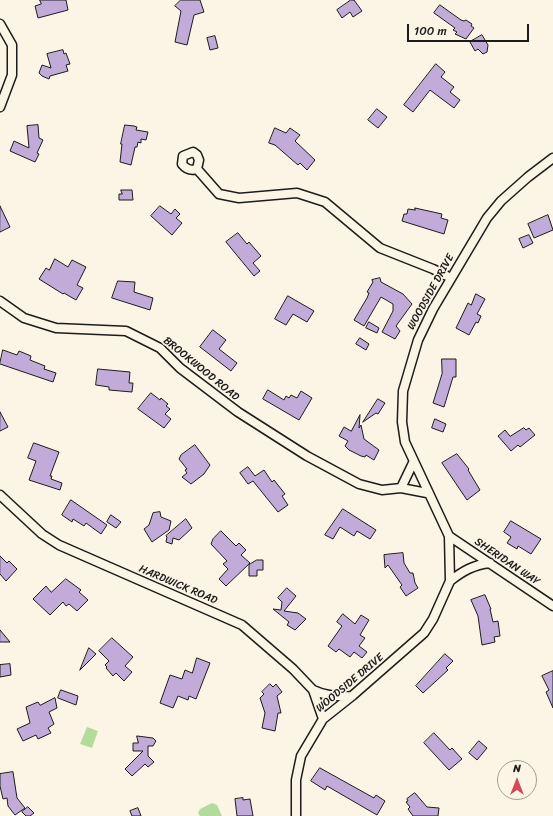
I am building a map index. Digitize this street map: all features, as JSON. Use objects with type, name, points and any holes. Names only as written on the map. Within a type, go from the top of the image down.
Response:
[{"type":"street","points":[[0,24],[12,45],[12,75],[0,107]]},
{"type":"street","name":"WOODSIDE DRIVE","points":[[298,814],[296,780],[301,756],[323,719],[352,696],[424,633],[433,619],[450,581],[449,536],[413,463],[405,442],[402,422],[403,391],[418,340],[433,309],[487,218],[501,201],[528,177],[553,158]]},
{"type":"street","points":[[197,169],[219,194],[240,198],[297,193],[325,202],[380,248],[433,269],[451,278]]},
{"type":"street","name":"BROOKWOOD ROAD","points":[[0,301],[24,318],[56,328],[126,331],[160,348],[180,368],[238,412],[306,456],[358,484],[382,490],[400,488],[427,493]]},
{"type":"street","points":[[400,488],[413,463]]},
{"type":"street","name":"HARDWICK ROAD","points":[[0,495],[42,534],[59,546],[242,624],[293,669],[313,690],[323,719]]},
{"type":"street","name":"SHERIDAN WAY","points":[[449,536],[553,606]]},
{"type":"street","name":"WOODSIDE DRIVE","points":[[450,581],[464,570],[478,564],[490,563]]},
{"type":"street","points":[[313,690],[338,697],[352,696]]},
{"type":"green space","points":[[87,727],[98,731],[92,748],[80,744]]},
{"type":"green space","points":[[212,803],[217,805],[222,816],[200,816],[198,813],[200,809]]},
{"type":"building","points":[[40,0],[66,0],[68,10],[38,18],[35,6],[41,4]]},
{"type":"building","points":[[181,0],[200,0],[204,12],[194,15],[187,45],[175,42],[181,11],[175,6]]},
{"type":"building","points":[[351,0],[354,0],[362,11],[353,17],[350,12],[342,18],[337,10]]},
{"type":"building","points":[[440,5],[461,20],[466,20],[472,24],[471,26],[474,28],[466,39],[455,34],[457,32],[453,30],[455,28],[434,13]]},
{"type":"building","points":[[482,35],[488,45],[487,52],[483,54],[478,49],[475,51],[470,42]]},
{"type":"building","points":[[215,36],[218,48],[210,50],[207,38]]},
{"type":"building","points":[[63,50],[64,54],[66,53],[70,64],[66,65],[68,71],[50,76],[49,79],[42,76],[39,73],[42,65],[51,68],[47,54]]},
{"type":"building","points":[[436,64],[445,72],[441,77],[454,87],[450,92],[460,100],[454,108],[430,90],[413,112],[404,105]]},
{"type":"building","points":[[377,109],[387,117],[378,128],[368,120]]},
{"type":"building","points":[[38,125],[39,138],[43,140],[35,162],[10,151],[14,141],[29,148],[27,126]]},
{"type":"building","points":[[125,125],[134,126],[137,127],[136,130],[148,132],[146,140],[141,139],[141,143],[138,142],[137,147],[135,147],[131,165],[120,162],[121,144]]},
{"type":"building","points":[[275,128],[286,133],[290,128],[300,135],[295,141],[315,160],[307,170],[300,163],[298,165],[275,145],[269,143]]},
{"type":"building","points":[[121,190],[132,190],[133,200],[119,200],[119,194],[122,194]]},
{"type":"building","points":[[0,206],[10,227],[0,232]]},
{"type":"building","points":[[160,206],[171,214],[175,209],[180,214],[176,218],[182,223],[172,235],[151,216]]},
{"type":"building","points":[[415,208],[442,214],[441,218],[448,220],[444,234],[402,221],[404,214],[407,214],[408,209],[415,210]]},
{"type":"building","points":[[548,215],[553,230],[534,238],[528,224]]},
{"type":"building","points":[[238,233],[247,244],[249,242],[261,256],[253,263],[260,271],[254,276],[226,242]]},
{"type":"building","points":[[529,235],[533,243],[523,248],[519,239]]},
{"type":"building","points":[[55,259],[68,267],[72,260],[86,267],[77,285],[83,288],[76,300],[39,279],[46,268],[49,270]]},
{"type":"building","points":[[380,278],[381,282],[403,294],[412,304],[396,326],[400,331],[395,339],[382,332],[393,311],[393,304],[381,297],[364,326],[354,320],[367,298],[369,293],[367,292],[373,282],[372,280]]},
{"type":"building","points":[[118,281],[135,282],[134,292],[153,298],[150,310],[112,298]]},
{"type":"building","points":[[476,294],[485,299],[477,314],[481,316],[478,323],[476,322],[469,335],[456,328],[468,303],[471,305]]},
{"type":"building","points":[[288,296],[314,311],[307,322],[293,314],[286,325],[275,319]]},
{"type":"building","points":[[369,322],[379,328],[377,333],[366,328]]},
{"type":"building","points":[[213,330],[226,340],[219,349],[237,363],[231,371],[200,347]]},
{"type":"building","points":[[360,338],[369,344],[366,350],[356,344]]},
{"type":"building","points":[[3,350],[17,355],[19,351],[31,356],[30,360],[45,366],[44,369],[56,373],[53,382],[0,364]]},
{"type":"building","points":[[442,359],[456,359],[456,377],[453,377],[444,407],[433,403],[442,374]]},
{"type":"building","points":[[98,369],[130,372],[129,383],[133,383],[132,392],[109,390],[109,387],[96,385]]},
{"type":"building","points":[[268,390],[284,400],[286,396],[289,398],[291,395],[297,398],[301,391],[312,398],[299,420],[263,399]]},
{"type":"building","points":[[151,393],[160,400],[161,398],[168,404],[166,406],[170,409],[165,414],[171,419],[164,428],[138,409]]},
{"type":"building","points":[[378,399],[385,403],[378,414],[376,413],[363,422]]},
{"type":"building","points":[[0,412],[8,427],[0,431]]},
{"type":"building","points":[[360,415],[359,428],[361,425],[364,439],[379,450],[374,460],[366,455],[365,457],[361,456],[349,450],[345,446],[348,441],[339,436],[344,427],[351,431]]},
{"type":"building","points":[[435,419],[446,424],[443,432],[432,428]]},
{"type":"building","points":[[524,428],[526,430],[529,428],[535,435],[520,447],[518,445],[511,451],[498,436],[505,430],[510,436]]},
{"type":"building","points":[[34,443],[59,452],[50,476],[52,476],[51,479],[62,483],[60,490],[29,480],[36,461],[28,458]]},
{"type":"building","points":[[195,445],[210,465],[204,474],[191,484],[182,477],[187,473],[185,470],[187,469],[179,459],[181,455]]},
{"type":"building","points":[[457,454],[469,469],[468,470],[480,490],[467,500],[442,463]]},
{"type":"building","points":[[248,467],[255,476],[264,470],[272,482],[274,480],[285,494],[282,496],[288,505],[278,512],[253,481],[248,484],[240,473]]},
{"type":"building","points":[[71,500],[107,525],[101,534],[86,523],[84,526],[73,519],[72,522],[62,515]]},
{"type":"building","points":[[343,509],[376,530],[370,539],[357,531],[354,536],[340,527],[333,539],[325,535]]},
{"type":"building","points":[[160,512],[161,517],[171,521],[169,530],[152,542],[144,529],[149,525],[153,513]]},
{"type":"building","points":[[111,515],[121,522],[116,528],[107,522]]},
{"type":"building","points":[[186,519],[192,528],[179,540],[173,538],[172,544],[166,542],[166,536]]},
{"type":"building","points":[[511,521],[541,539],[531,554],[518,546],[517,549],[507,543],[511,537],[504,532]]},
{"type":"building","points":[[221,531],[236,546],[239,543],[246,550],[241,555],[250,563],[226,586],[219,579],[228,569],[223,564],[227,561],[211,544],[213,539]]},
{"type":"building","points":[[403,553],[404,563],[410,573],[413,573],[415,583],[418,588],[406,596],[400,587],[402,585],[388,565],[385,568],[384,555]]},
{"type":"building","points":[[0,556],[7,563],[9,561],[17,569],[6,581],[0,574]]},
{"type":"building","points":[[257,560],[263,560],[263,570],[257,570],[257,576],[249,576],[249,565]]},
{"type":"building","points":[[66,579],[81,590],[79,592],[88,600],[77,611],[69,604],[66,606],[63,602],[50,615],[33,599],[46,586],[51,592]]},
{"type":"building","points":[[287,588],[296,596],[284,611],[298,613],[306,619],[295,630],[287,625],[289,622],[273,609],[281,610],[282,602],[278,598]]},
{"type":"building","points":[[485,595],[491,609],[493,622],[498,621],[500,636],[494,637],[495,642],[482,645],[478,616],[471,600]]},
{"type":"building","points":[[343,614],[355,624],[361,615],[369,620],[360,635],[365,638],[359,646],[367,652],[362,658],[354,652],[350,657],[339,649],[336,652],[328,646],[342,626],[337,622]]},
{"type":"building","points":[[0,630],[10,642],[0,642]]},
{"type":"building","points":[[112,638],[133,657],[125,666],[132,672],[124,681],[116,673],[113,676],[106,668],[107,667],[105,665],[109,661],[99,651]]},
{"type":"building","points":[[89,648],[96,654],[80,670]]},
{"type":"building","points":[[445,654],[453,661],[446,668],[448,670],[423,693],[416,686]]},
{"type":"building","points":[[197,658],[210,663],[196,699],[189,696],[188,700],[178,696],[173,708],[160,703],[170,675],[182,679],[185,670],[192,673]]},
{"type":"building","points":[[10,664],[11,675],[0,677],[0,665]]},
{"type":"building","points":[[553,671],[553,708],[546,692],[549,690],[542,676]]},
{"type":"building","points":[[270,684],[273,687],[276,684],[282,692],[277,696],[281,713],[278,713],[275,731],[262,728],[265,713],[260,698],[264,694],[262,692]]},
{"type":"building","points":[[61,690],[78,696],[76,705],[58,698]]},
{"type":"building","points":[[55,698],[57,708],[49,712],[54,724],[48,728],[51,733],[38,739],[36,735],[23,741],[17,729],[30,723],[26,707],[38,702],[40,705]]},
{"type":"building","points":[[434,733],[450,750],[452,748],[462,759],[449,770],[424,743]]},
{"type":"building","points":[[137,736],[153,738],[156,741],[153,746],[148,746],[148,756],[154,762],[148,767],[145,764],[132,776],[125,769],[143,751],[133,751],[133,743],[138,743]]},
{"type":"building","points":[[479,741],[487,748],[477,760],[469,753]]},
{"type":"building","points":[[320,768],[374,798],[376,795],[385,801],[377,815],[327,786],[325,790],[311,781]]},
{"type":"building","points":[[13,772],[17,798],[25,808],[15,815],[8,806],[7,798],[3,799],[0,786],[0,774]]},
{"type":"building","points":[[415,793],[427,807],[439,808],[438,816],[413,816],[408,809],[410,807],[406,802],[408,801],[407,799]]},
{"type":"building","points":[[243,798],[243,800],[250,799],[253,816],[237,816],[235,799]]},
{"type":"building","points":[[28,807],[34,813],[30,816],[26,816],[22,812]]},
{"type":"building","points":[[138,808],[141,816],[132,816],[130,811]]}]
